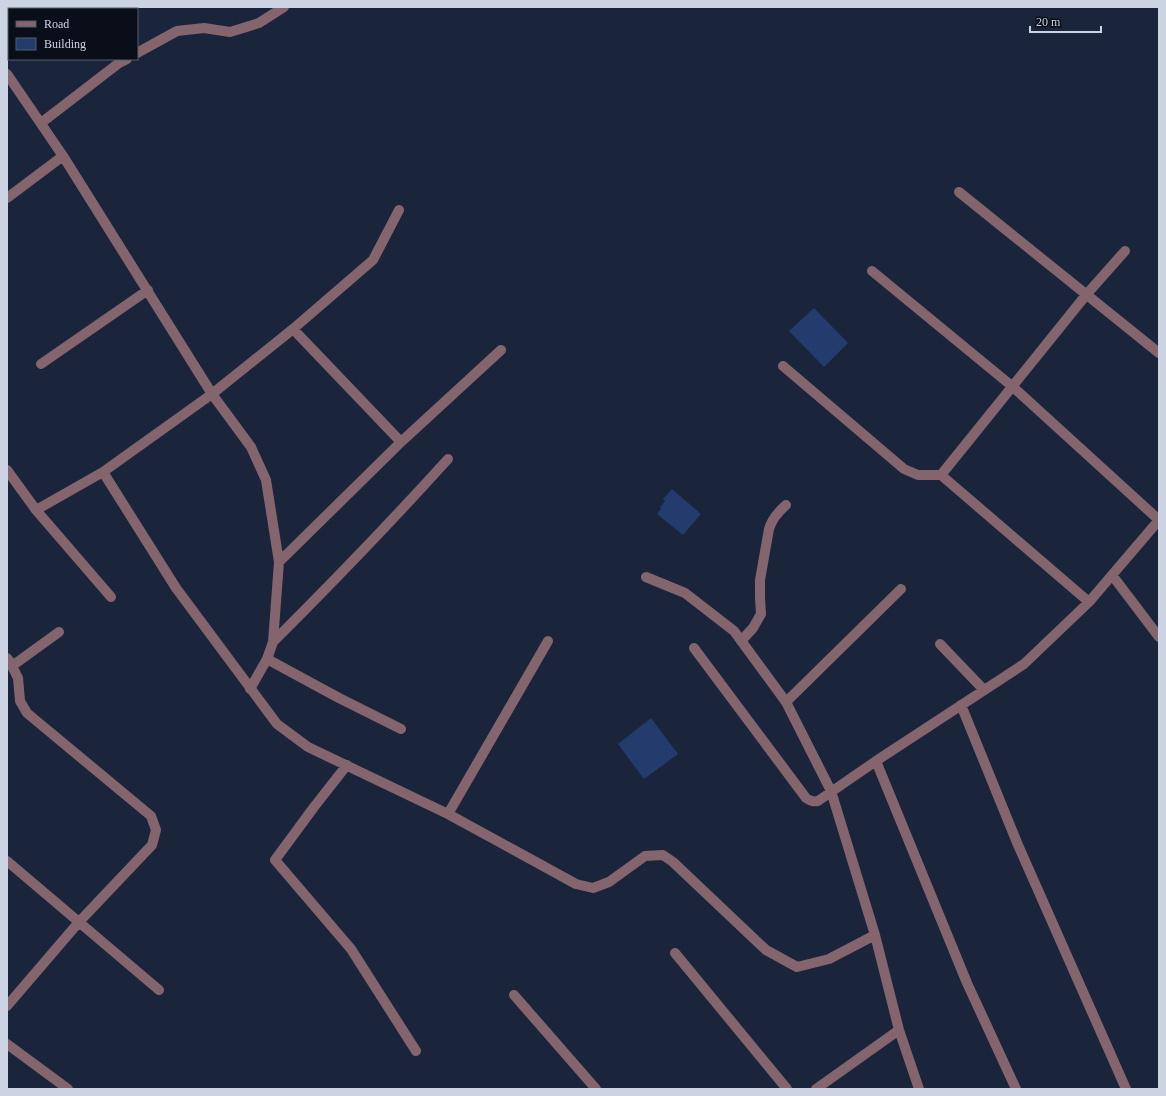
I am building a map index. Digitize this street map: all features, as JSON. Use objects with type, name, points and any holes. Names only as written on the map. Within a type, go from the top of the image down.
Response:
[{"type":"street","points":[[138,52],[177,31],[204,28],[230,32],[259,23],[284,7]]},
{"type":"street","points":[[40,123],[125,60]]},
{"type":"street","points":[[7,74],[63,156],[212,394],[251,447],[266,480],[279,562],[274,642],[267,659],[250,689]]},
{"type":"street","points":[[7,198],[63,156]]},
{"type":"street","points":[[959,192],[1159,353]]},
{"type":"street","points":[[36,510],[103,472],[212,394],[293,329],[373,260],[399,210]]},
{"type":"street","points":[[941,475],[1086,295],[1125,251]]},
{"type":"street","points":[[694,648],[806,798],[814,802],[818,801],[1024,664],[1090,602],[1159,520],[1012,387],[872,271]]},
{"type":"street","points":[[41,364],[148,290]]},
{"type":"street","points":[[293,329],[402,442]]},
{"type":"street","points":[[279,562],[402,442],[501,350]]},
{"type":"street","points":[[783,366],[904,469],[918,475],[941,475],[1090,602]]},
{"type":"street","points":[[274,642],[387,526],[448,459]]},
{"type":"street","points":[[103,472],[176,588],[250,689],[277,724],[308,747],[448,814],[576,884],[593,888],[609,882],[645,856],[663,855],[673,862],[766,950],[798,967],[829,960],[876,935]]},
{"type":"street","points":[[8,475],[36,510],[112,597]]},
{"type":"street","points":[[741,642],[753,628],[761,614],[760,580],[769,529],[771,521],[786,505]]},
{"type":"street","points":[[1112,575],[1159,638]]},
{"type":"street","points":[[646,577],[685,593],[734,631],[786,702],[831,791],[876,935],[899,1030],[919,1089]]},
{"type":"street","points":[[786,702],[901,589]]},
{"type":"street","points":[[7,1006],[79,922],[152,845],[156,830],[151,816],[27,713],[20,701],[18,678],[10,662],[59,632]]},
{"type":"street","points":[[448,814],[548,642]]},
{"type":"street","points":[[940,644],[984,690]]},
{"type":"street","points":[[267,659],[339,698],[401,728]]},
{"type":"street","points":[[961,705],[1018,845],[1126,1089]]},
{"type":"street","points":[[876,761],[967,983],[1016,1089]]},
{"type":"street","points":[[347,766],[314,807],[275,860],[351,949],[416,1051]]},
{"type":"street","points":[[7,861],[159,990]]},
{"type":"street","points":[[675,953],[787,1089]]},
{"type":"street","points":[[514,995],[596,1089]]},
{"type":"street","points":[[816,1089],[899,1030]]},
{"type":"street","points":[[7,1044],[68,1089]]},
{"type":"building","points":[[814,308],[848,343],[824,367],[789,331]]},
{"type":"building","points":[[672,489],[701,514],[683,535],[657,514],[665,501],[663,499]]},
{"type":"building","points":[[651,718],[678,754],[644,779],[618,744]]}]
